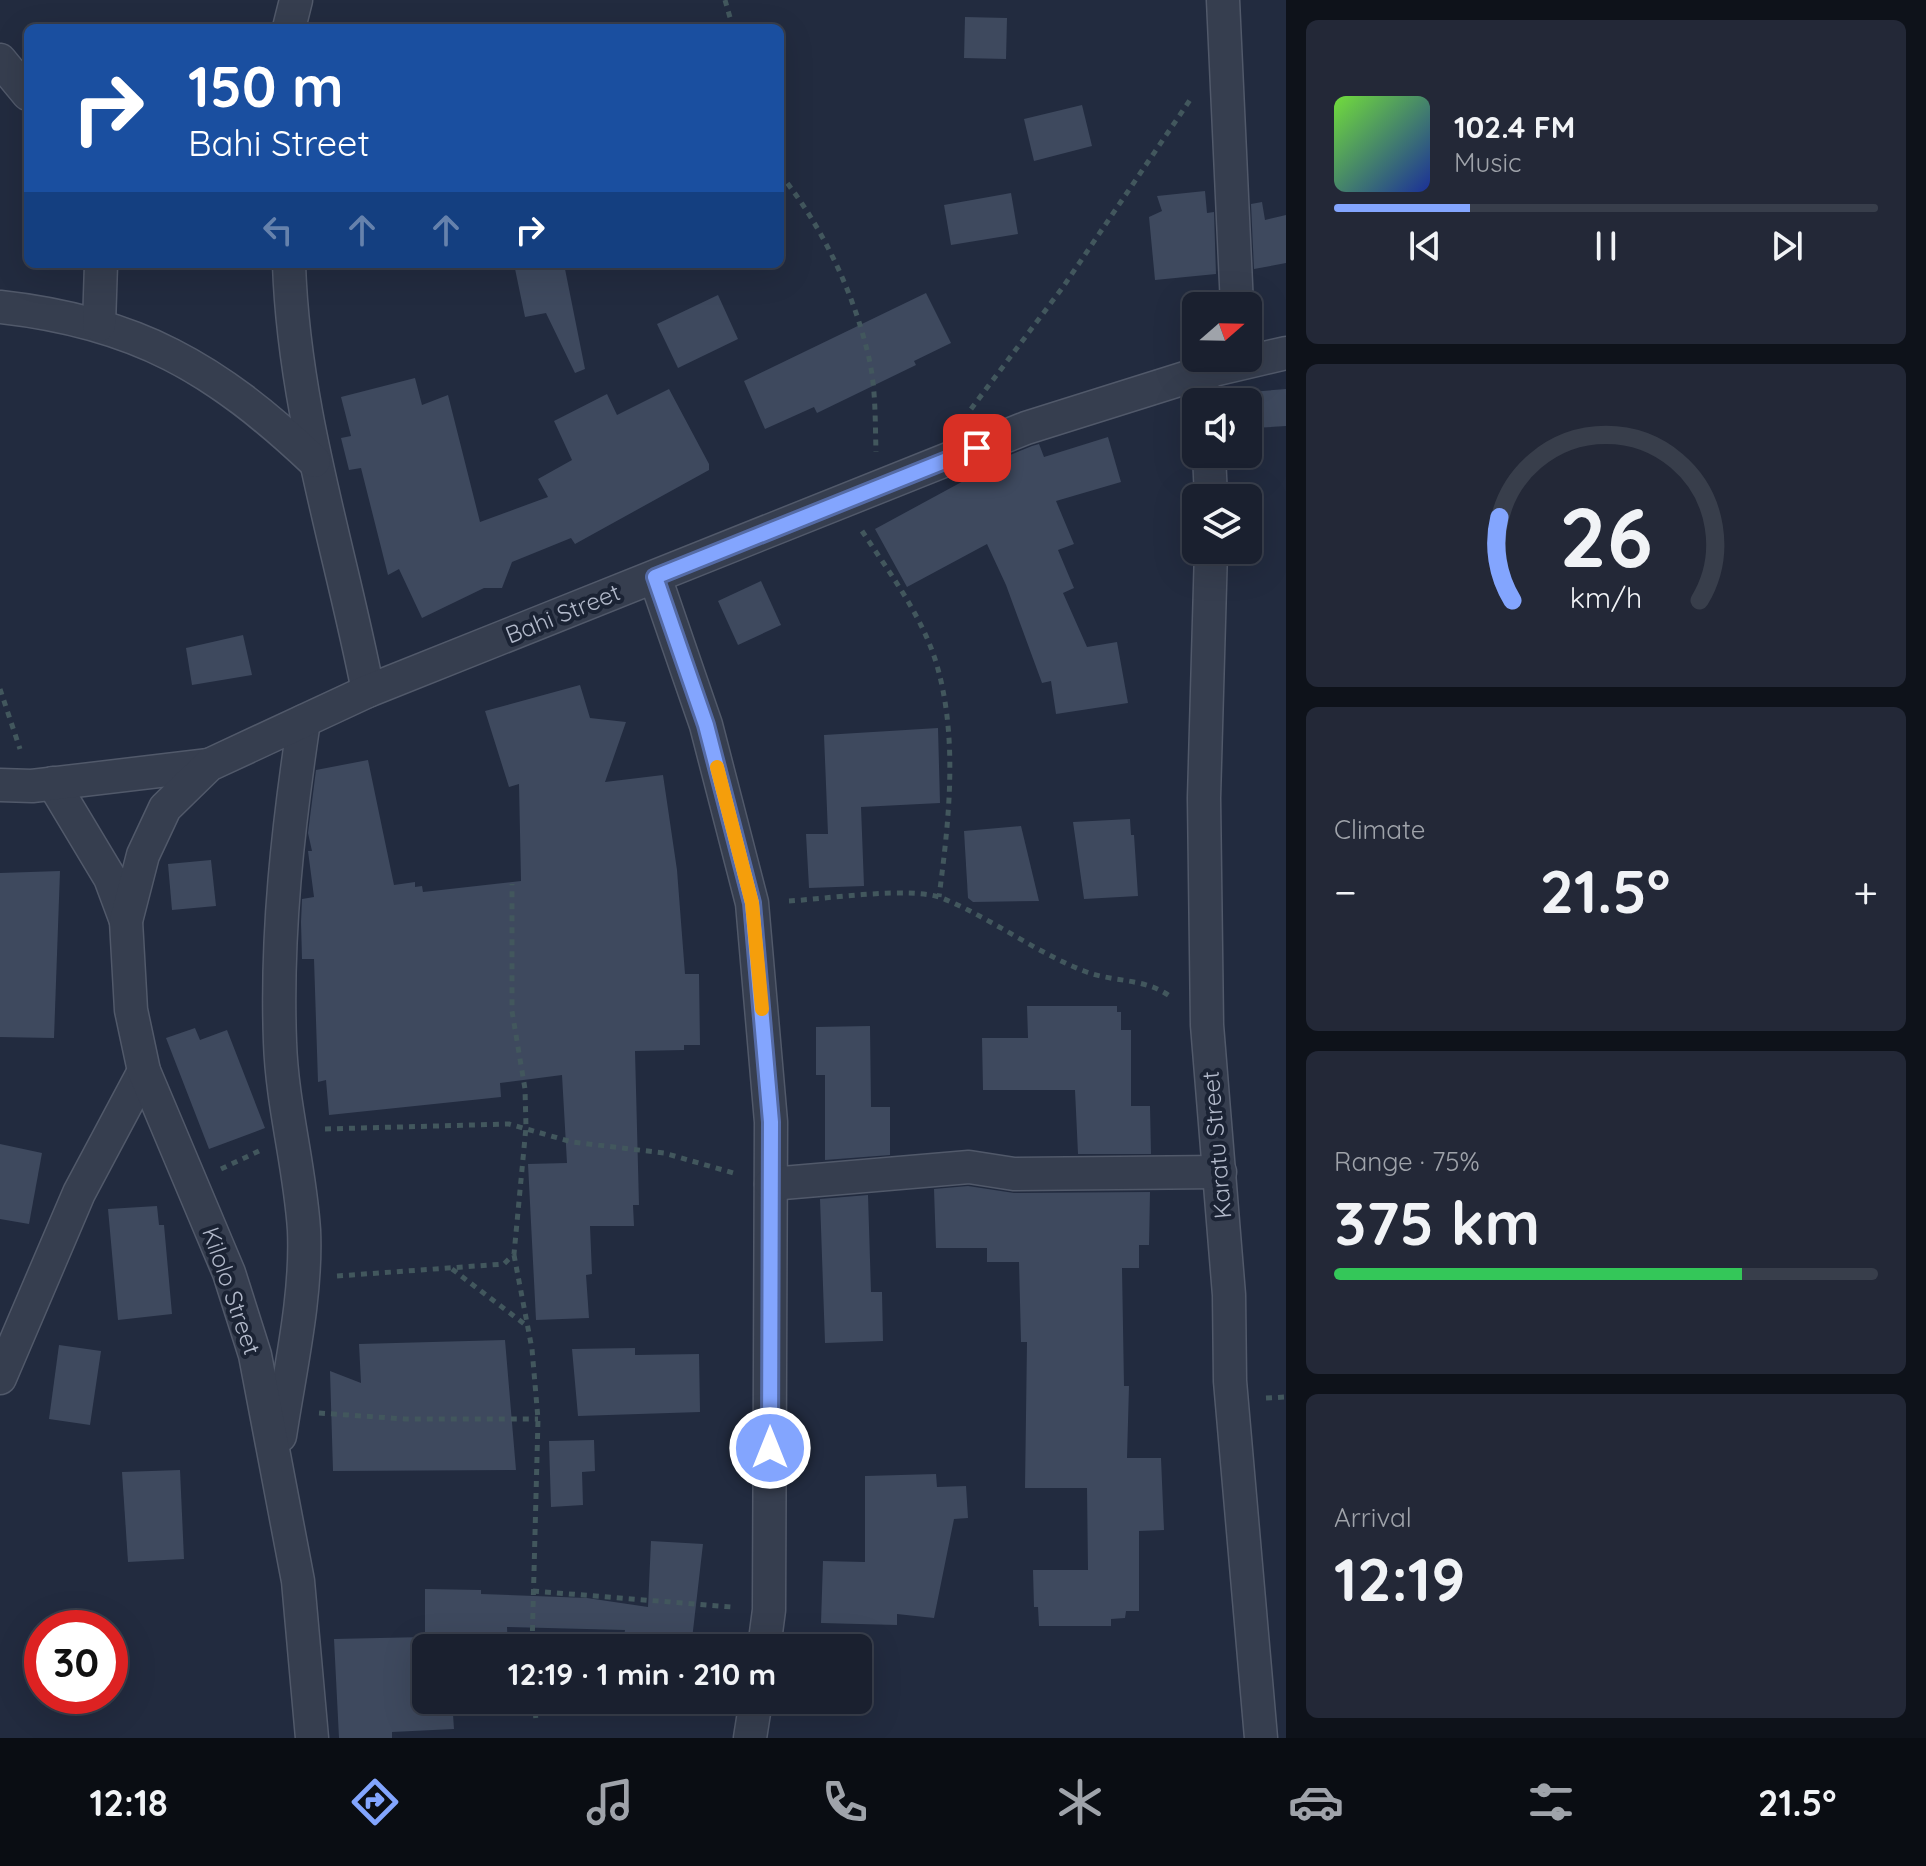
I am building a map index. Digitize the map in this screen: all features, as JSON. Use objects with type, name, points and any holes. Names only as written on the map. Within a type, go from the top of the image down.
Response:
[{"type":"street","points":[[1223,0],[1236,292]]},
{"type":"street","points":[[0,60],[24,89]]},
{"type":"street","points":[[99,325],[101,268]]},
{"type":"street","points":[[289,268],[291,334],[314,461],[368,691]]},
{"type":"street","points":[[0,307],[48,312],[99,325],[208,373],[262,412],[314,461]]},
{"type":"street","name":"Bahi Street","points":[[1262,357],[1286,353]]},
{"type":"street","name":"Bahi Street","points":[[1203,388],[1225,372]]},
{"type":"street","name":"Bahi Street","points":[[0,785],[42,784],[209,765],[368,691],[1026,428],[1182,393]]},
{"type":"street","name":"Karatu Street","points":[[1211,564],[1204,798],[1207,1025],[1220,1172],[1230,1381],[1271,1671],[1261,1738]]},
{"type":"street","points":[[655,577],[706,725],[752,903],[768,1063],[771,1184],[769,1610],[766,1634]]},
{"type":"street","points":[[277,1459],[304,1232],[280,1045],[281,923],[288,827],[304,721]]},
{"type":"street","name":"Bahi Street","points":[[143,855],[165,808],[209,765]]},
{"type":"street","points":[[42,784],[110,878],[126,921]]},
{"type":"street","name":"Kilolo Street","points":[[143,855],[126,921],[131,1010],[144,1071],[242,1314],[277,1459],[298,1581],[312,1738]]},
{"type":"street","points":[[0,1378],[79,1193],[144,1071]]},
{"type":"street","points":[[771,1184],[969,1167],[1014,1174],[1220,1172]]},
{"type":"street","points":[[750,1738],[754,1714]]},
{"type":"path","points":[[725,0],[732,24]]},
{"type":"path","points":[[962,422],[1063,287],[1225,50]]},
{"type":"path","points":[[784,179],[807,207],[850,297],[868,354],[875,397],[876,489]]},
{"type":"path","points":[[843,502],[911,607],[935,659],[947,717],[949,817],[939,897]]},
{"type":"path","points":[[0,689],[42,784]]},
{"type":"path","points":[[512,884],[512,1011],[525,1089],[526,1127],[514,1254],[528,1327],[538,1419],[532,1634]]},
{"type":"path","points":[[752,903],[898,894],[939,897],[1068,965],[1094,975],[1149,984],[1207,1025]]},
{"type":"path","points":[[191,1183],[293,1135],[341,1126],[450,1124],[526,1127],[572,1142],[664,1153],[771,1184]]},
{"type":"path","points":[[300,1281],[367,1273],[504,1264],[514,1254]]},
{"type":"path","points":[[451,1269],[528,1327]]},
{"type":"path","points":[[284,1411],[405,1419],[538,1419]]},
{"type":"path","points":[[533,1591],[769,1610]]},
{"type":"path","points":[[535,1714],[536,1720]]},
{"type":"building","points":[[965,17],[1007,18],[1006,59],[964,58]]},
{"type":"building","points":[[1082,105],[1092,146],[1034,161],[1024,119]]},
{"type":"building","points":[[1205,191],[1207,213],[1214,212],[1216,274],[1155,280],[1149,217],[1162,211],[1157,196]]},
{"type":"building","points":[[1011,193],[1018,234],[951,245],[944,205]]},
{"type":"building","points":[[1262,202],[1265,220],[1286,215],[1286,263],[1254,269],[1251,204]]},
{"type":"building","points":[[515,268],[565,268],[585,369],[575,373],[546,313],[525,317]]},
{"type":"building","points":[[926,293],[951,343],[914,361],[916,365],[817,413],[814,407],[765,429],[744,381]]},
{"type":"building","points":[[718,295],[738,339],[678,368],[657,324]]},
{"type":"building","points":[[415,378],[422,405],[448,395],[480,522],[548,497],[538,479],[572,460],[554,421],[607,394],[617,415],[669,389],[709,464],[709,470],[575,544],[571,538],[512,562],[502,588],[484,588],[422,618],[399,569],[388,575],[361,468],[349,470],[341,438],[351,436],[341,397]]},
{"type":"building","points":[[1286,389],[1286,426],[1262,428],[1262,391]]},
{"type":"building","points":[[1108,437],[1121,482],[1056,501],[1074,544],[1058,550],[1074,588],[1063,593],[1087,647],[1117,642],[1128,703],[1056,714],[1051,681],[1042,683],[1006,585],[987,544],[907,587],[875,529],[980,472],[978,468],[1032,446],[1039,444],[1044,457]]},
{"type":"building","points":[[761,581],[781,625],[738,645],[718,601]]},
{"type":"building","points":[[243,635],[252,675],[192,685],[186,648]]},
{"type":"building","points":[[580,685],[590,718],[626,722],[605,782],[663,775],[677,870],[685,974],[699,974],[700,1045],[684,1045],[684,1050],[635,1051],[639,1205],[633,1205],[634,1226],[590,1226],[592,1274],[586,1275],[589,1318],[536,1320],[528,1164],[567,1163],[562,1075],[500,1083],[501,1097],[329,1115],[326,1080],[318,1082],[314,959],[302,959],[302,899],[314,897],[308,833],[316,770],[368,760],[394,885],[415,882],[415,887],[422,886],[423,892],[521,881],[519,784],[509,787],[485,711]]},
{"type":"building","points":[[938,728],[940,803],[861,807],[864,886],[809,888],[806,834],[828,834],[824,735]]},
{"type":"building","points":[[1130,819],[1138,896],[1084,899],[1073,822]]},
{"type":"building","points":[[1021,826],[1039,901],[973,902],[968,898],[964,831]]},
{"type":"building","points":[[211,860],[216,906],[172,910],[168,864]]},
{"type":"building","points":[[60,871],[54,1038],[0,1037],[0,873]]},
{"type":"building","points":[[1027,1006],[1117,1006],[1117,1012],[1121,1012],[1121,1030],[1131,1030],[1131,1106],[1150,1106],[1151,1154],[1078,1154],[1075,1090],[983,1090],[982,1038],[1028,1038]]},
{"type":"building","points":[[870,1026],[871,1107],[890,1107],[890,1155],[825,1160],[825,1075],[816,1075],[816,1027]]},
{"type":"building","points":[[195,1028],[200,1040],[227,1030],[265,1128],[209,1149],[166,1038]]},
{"type":"building","points":[[0,1144],[42,1153],[29,1224],[0,1219]]},
{"type":"building","points":[[968,1186],[1014,1193],[1150,1192],[1149,1245],[1139,1245],[1139,1268],[1122,1268],[1124,1386],[1129,1386],[1127,1458],[1161,1458],[1164,1530],[1139,1531],[1139,1611],[1126,1611],[1125,1618],[1111,1619],[1111,1626],[1039,1626],[1038,1607],[1034,1607],[1033,1570],[1088,1570],[1087,1488],[1025,1488],[1027,1342],[1021,1342],[1019,1262],[987,1262],[987,1248],[936,1248],[934,1189]]},
{"type":"building","points":[[868,1195],[871,1292],[882,1292],[883,1341],[825,1343],[820,1199]]},
{"type":"building","points":[[157,1206],[159,1225],[164,1225],[172,1314],[118,1320],[108,1209]]},
{"type":"building","points":[[505,1340],[516,1470],[333,1471],[330,1371],[361,1383],[359,1344]]},
{"type":"building","points":[[59,1345],[101,1351],[90,1425],[49,1419]]},
{"type":"building","points":[[635,1348],[635,1355],[699,1354],[700,1412],[578,1416],[572,1349]]},
{"type":"building","points":[[594,1440],[595,1471],[582,1472],[583,1505],[551,1507],[549,1441]]},
{"type":"building","points":[[180,1470],[184,1559],[128,1562],[122,1472]]},
{"type":"building","points":[[936,1474],[937,1487],[966,1486],[968,1518],[954,1519],[934,1618],[897,1614],[897,1625],[821,1623],[823,1561],[865,1562],[865,1476]]},
{"type":"building","points":[[651,1541],[703,1544],[693,1634],[624,1634],[625,1630],[507,1627],[507,1634],[425,1634],[425,1589],[587,1598],[648,1607]]},
{"type":"building","points":[[412,1637],[412,1714],[453,1714],[454,1729],[392,1732],[392,1738],[339,1738],[334,1639]]},
{"type":"slow traffic","points":[[717,767],[752,903],[762,1009]]},
{"type":"route","points":[[770,1448],[771,1122],[752,903],[706,725],[655,577],[977,448]]}]
